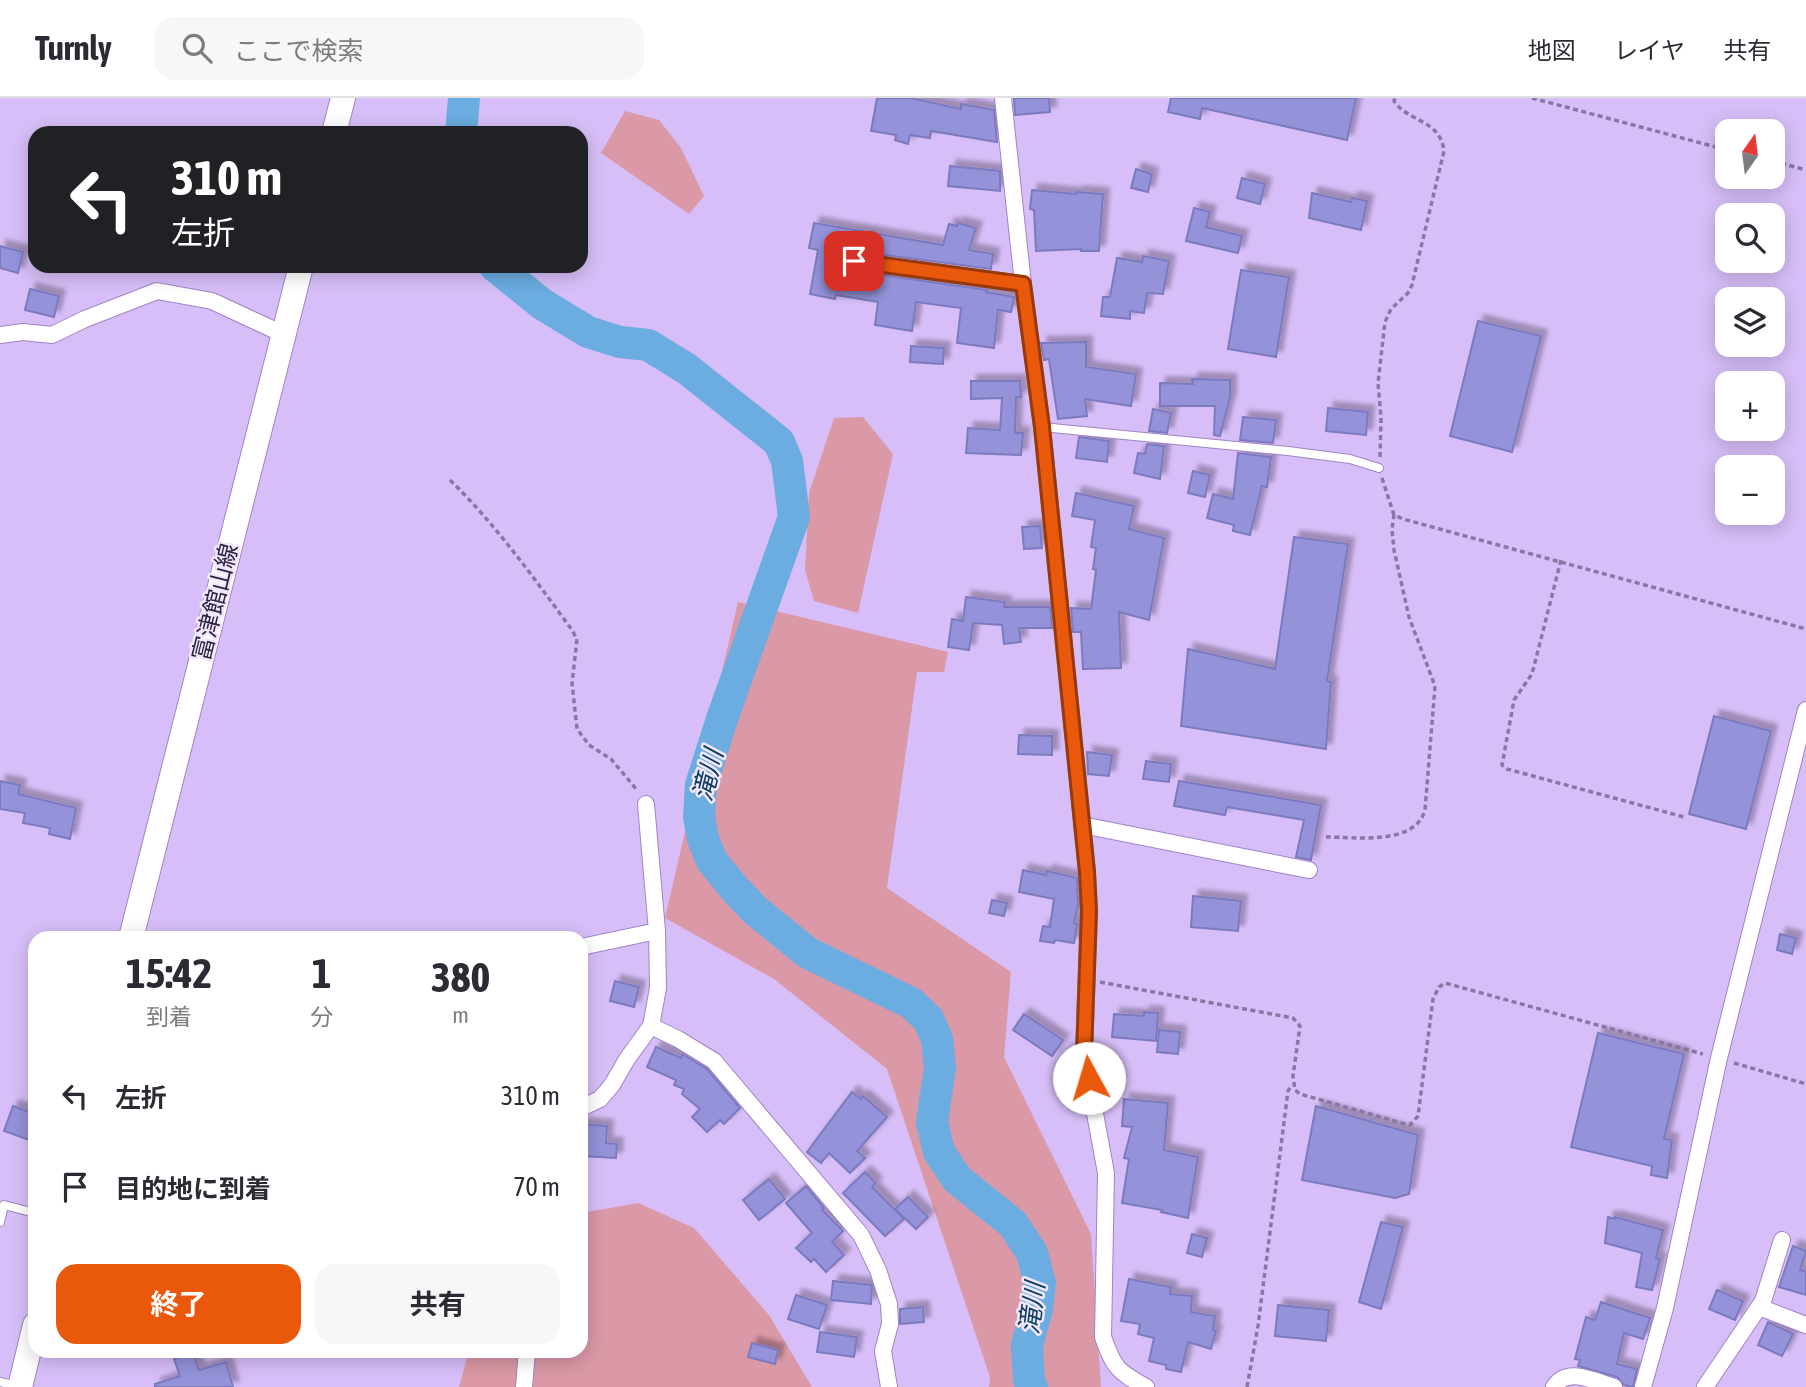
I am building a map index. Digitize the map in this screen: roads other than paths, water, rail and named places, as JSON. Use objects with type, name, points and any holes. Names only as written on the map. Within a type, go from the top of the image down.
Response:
[{"type":"main road","points":[[336,126],[343,98]]},
{"type":"main road","name":"富津館山線","points":[[133,931],[298,273]]},
{"type":"main road","points":[[19,1387],[28,1352]]},
{"type":"street","points":[[1003,98],[1042,427],[1089,911],[1084,1054],[1106,1173],[1102,1337],[1112,1361],[1122,1374],[1146,1387]]},
{"type":"street","points":[[854,261],[1023,284]]},
{"type":"street","points":[[0,335],[23,332],[52,335],[157,291],[212,301],[283,334]]},
{"type":"street","points":[[1643,1387],[1665,1308],[1719,1058],[1806,710]]},
{"type":"street","points":[[588,1105],[600,1099],[612,1085],[651,1026],[658,988],[657,931],[646,804]]},
{"type":"street","points":[[1082,825],[1309,870]]},
{"type":"street","points":[[588,946],[657,931]]},
{"type":"street","points":[[651,1026],[678,1038],[714,1061],[860,1235],[878,1270],[889,1304],[890,1324],[883,1351],[889,1387]]},
{"type":"street","points":[[1705,1387],[1759,1307],[1782,1240]]},
{"type":"street","points":[[1759,1307],[1806,1325]]},
{"type":"street","points":[[524,1387],[526,1358]]},
{"type":"street","points":[[1554,1387],[1559,1379],[1570,1375],[1614,1387]]},
{"type":"lane","points":[[1042,427],[1350,459],[1379,468]]},
{"type":"lane","points":[[0,1222],[4,1205],[28,1211]]},
{"type":"lane","points":[[0,1382],[19,1387]]},
{"type":"waterway","name":"滝川","points":[[462,126],[464,98]]},
{"type":"waterway","name":"滝川","points":[[504,273],[542,304],[588,332],[620,342],[648,345],[687,369],[779,442],[787,461],[794,517],[701,785],[699,816],[703,839],[712,861],[734,888],[756,911],[808,953],[911,1003],[928,1019],[937,1039],[940,1068],[932,1122],[939,1152],[957,1179],[1013,1224],[1032,1253],[1040,1283],[1037,1309],[1027,1345],[1029,1380],[1032,1387]]}]
